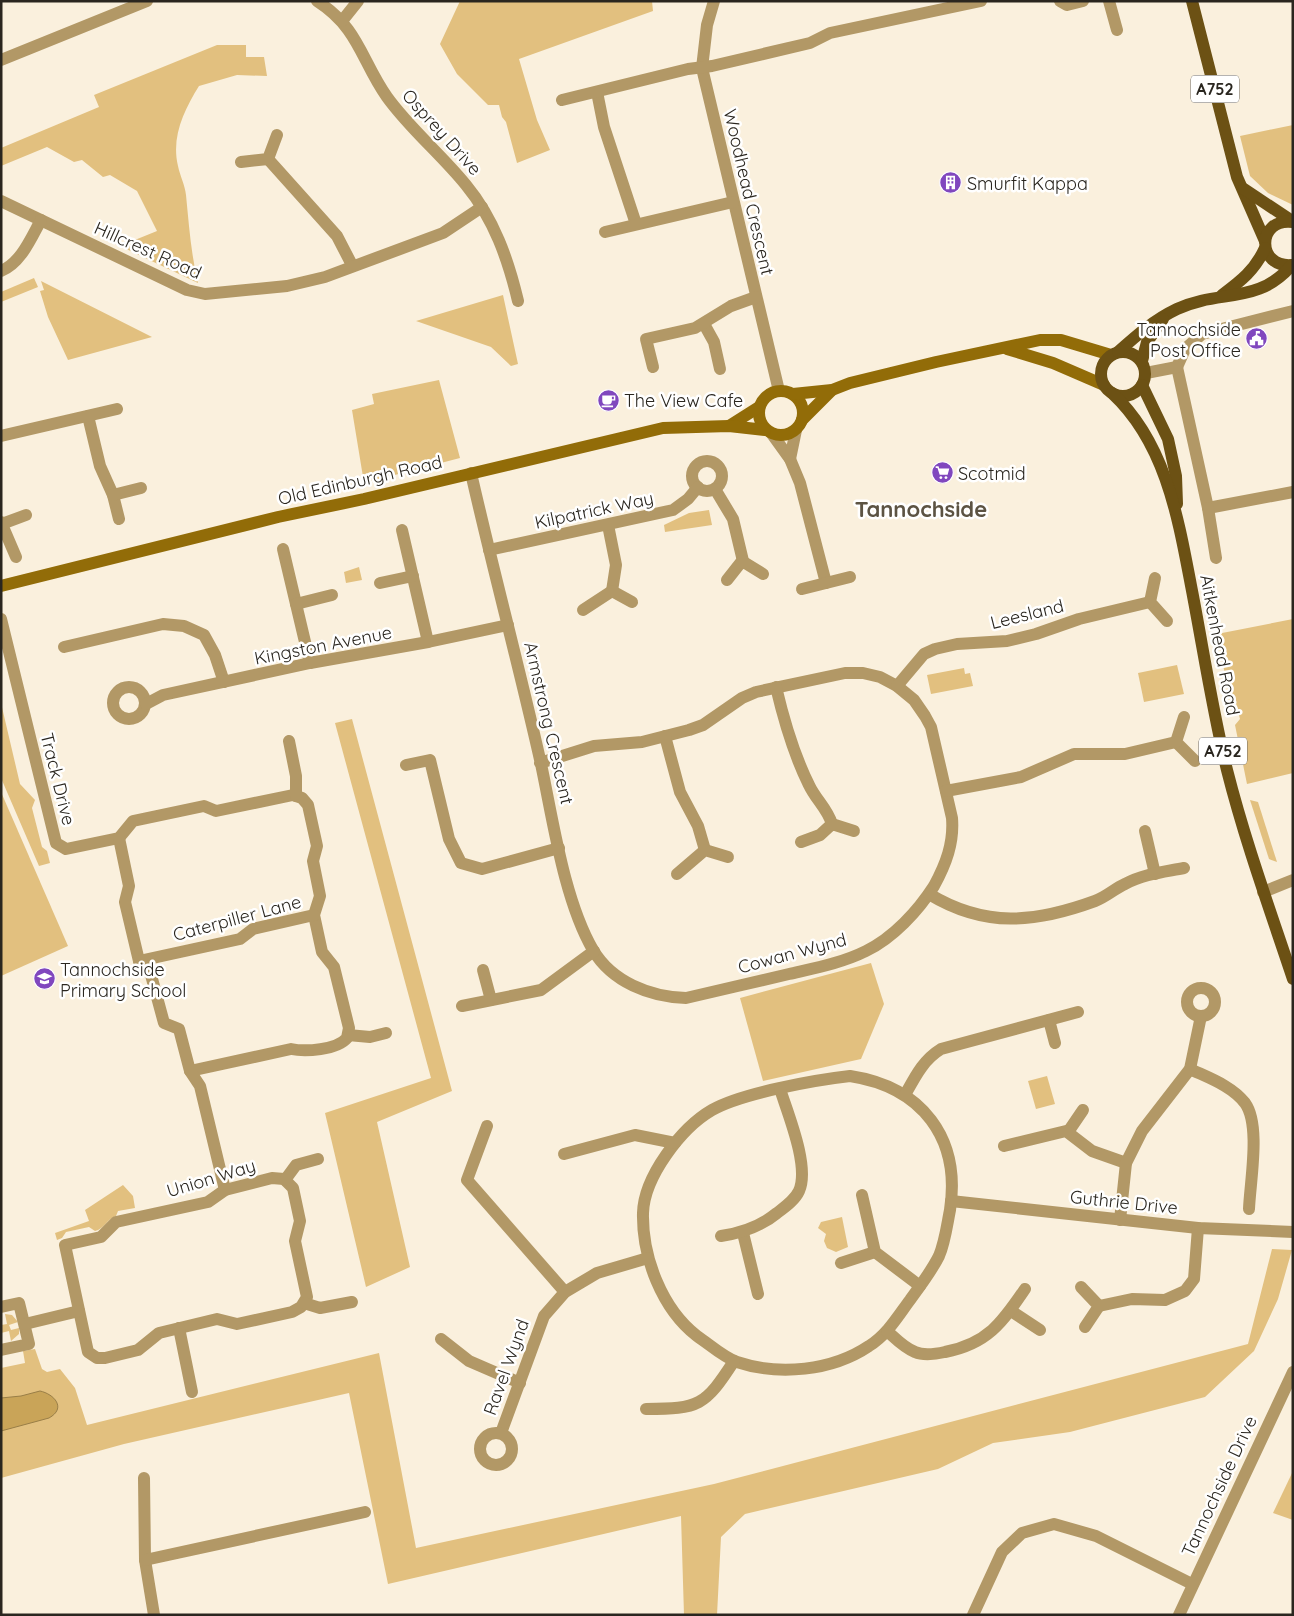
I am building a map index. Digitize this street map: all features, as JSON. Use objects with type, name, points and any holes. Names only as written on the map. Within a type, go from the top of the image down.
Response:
[{"type":"main road","name":"A752","points":[[1192,1],[1237,177],[1265,244]]},
{"type":"main road","points":[[1242,187],[1292,221]]},
{"type":"main road","points":[[1220,296],[1246,278],[1258,262],[1271,228],[1284,221],[1292,221]]},
{"type":"main road","points":[[1265,244],[1272,260],[1284,266],[1292,265]]},
{"type":"main road","points":[[1108,389],[1101,372],[1106,359],[1146,327],[1177,309],[1220,296],[1252,293],[1274,282],[1292,265]]},
{"type":"main road","points":[[1007,349],[1053,363],[1125,396],[1138,391],[1143,373],[1147,342],[1166,316]]},
{"type":"main road","points":[[729,426],[759,407],[767,396],[779,391],[793,394],[832,390],[850,383],[926,364],[1007,349],[1040,340],[1061,340],[1115,353],[1131,353],[1143,373]]},
{"type":"main road","name":"Aitkenhead Road","points":[[1143,373],[1168,439],[1176,476],[1177,516]]},
{"type":"main road","name":"Aitkenhead Road","points":[[1108,389],[1127,407],[1141,425],[1157,456],[1177,516],[1227,771],[1263,892],[1293,980]]},
{"type":"main road","points":[[799,425],[832,390]]},
{"type":"main road","points":[[793,394],[803,409],[799,425]]},
{"type":"main road","points":[[759,407],[759,419],[768,432]]},
{"type":"main road","name":"Old Edinburgh Road","points":[[1,586],[250,524],[662,428],[729,426],[784,435],[799,425]]},
{"type":"street","points":[[1,60],[127,5],[147,1]]},
{"type":"street","name":"Osprey Drive","points":[[317,1],[342,21],[356,39],[380,86],[394,106],[466,185],[482,207],[495,229],[509,263],[518,301]]},
{"type":"street","points":[[342,21],[358,1]]},
{"type":"street","name":"Woodhead Crescent","points":[[714,1],[706,25],[702,68],[779,391]]},
{"type":"street","points":[[562,100],[688,69],[702,68],[810,43],[830,33],[981,1]]},
{"type":"street","points":[[1060,1],[1067,5],[1083,1]]},
{"type":"street","points":[[1109,1],[1117,30]]},
{"type":"street","points":[[597,92],[604,127],[636,224]]},
{"type":"street","points":[[268,159],[276,135]]},
{"type":"street","points":[[241,162],[268,159]]},
{"type":"street","points":[[268,159],[337,236],[352,265]]},
{"type":"street","name":"Hillcrest Road","points":[[1,201],[196,293],[287,286],[325,277],[352,265],[443,233],[482,207]]},
{"type":"street","points":[[605,232],[733,202]]},
{"type":"street","points":[[1,271],[10,267],[18,258],[41,220]]},
{"type":"street","points":[[653,367],[646,339],[704,324],[731,306],[756,297]]},
{"type":"street","points":[[1216,558],[1208,508],[1177,367],[1185,349],[1202,334],[1293,311]]},
{"type":"street","points":[[704,324],[714,342],[720,369]]},
{"type":"street","points":[[1143,373],[1177,367]]},
{"type":"street","points":[[1,436],[117,409]]},
{"type":"street","points":[[88,416],[100,466],[113,495],[120,519]]},
{"type":"street","points":[[790,459],[799,425]]},
{"type":"street","points":[[768,432],[790,459],[800,483],[826,583]]},
{"type":"street","points":[[707,461],[715,464],[721,474],[719,484],[714,489],[705,491],[698,488],[692,480],[693,470],[698,464],[707,461]]},
{"type":"street","name":"Armstrong Crescent","points":[[471,472],[576,913],[594,951],[613,972]]},
{"type":"street","points":[[113,495],[141,488]]},
{"type":"street","name":"Kilpatrick Way","points":[[489,550],[608,526],[673,510],[688,499],[698,488]]},
{"type":"street","points":[[714,489],[733,519],[743,561],[764,574]]},
{"type":"street","points":[[1208,508],[1293,492]]},
{"type":"street","points":[[16,557],[2,523],[26,515]]},
{"type":"street","points":[[583,610],[612,591],[616,566],[608,526]]},
{"type":"street","points":[[402,530],[428,642]]},
{"type":"street","points":[[283,549],[310,663]]},
{"type":"street","points":[[727,580],[743,561]]},
{"type":"street","points":[[380,583],[412,576]]},
{"type":"street","points":[[802,589],[850,577]]},
{"type":"street","points":[[1155,578],[1150,602],[1166,621]]},
{"type":"street","points":[[612,591],[632,602]]},
{"type":"street","points":[[296,604],[332,595]]},
{"type":"street","name":"Leesland","points":[[897,686],[924,654],[935,649],[957,644],[1007,641],[1036,634],[1079,618],[1150,602]]},
{"type":"street","name":"Track Drive","points":[[1,619],[56,843],[66,850],[118,838]]},
{"type":"street","points":[[64,647],[163,624],[184,626],[204,635],[215,655],[224,682]]},
{"type":"street","name":"Kingston Avenue","points":[[146,704],[163,695],[310,663],[428,642],[508,625]]},
{"type":"street","name":"Cowan Wynd","points":[[540,763],[594,746],[642,742],[702,725],[742,698],[776,687],[844,672],[863,673],[880,677],[897,686],[914,700],[931,727],[952,818],[952,841],[943,871],[929,894],[898,929],[867,950],[838,962],[686,998],[664,998],[644,991],[628,984],[613,972]]},
{"type":"street","points":[[776,687],[794,752],[811,790],[829,814],[832,824]]},
{"type":"street","points":[[1176,742],[1184,717]]},
{"type":"street","points":[[665,736],[680,792],[698,826],[705,850]]},
{"type":"street","points":[[289,741],[297,782],[296,796]]},
{"type":"street","points":[[946,791],[1021,777],[1074,754],[1125,754],[1176,742]]},
{"type":"street","points":[[1176,742],[1195,761]]},
{"type":"street","points":[[406,765],[430,760],[449,839],[461,863],[482,869],[559,848]]},
{"type":"street","points":[[190,1071],[292,1049],[304,1052],[339,1044],[344,1042],[348,1035],[349,1028],[334,967],[322,952],[314,915],[320,896],[313,861],[317,846],[308,805],[296,796],[216,811],[204,806],[133,821],[118,838],[129,886],[125,902],[138,961],[151,975],[164,1023],[179,1029],[190,1071],[200,1086],[225,1190]]},
{"type":"street","points":[[832,824],[854,831]]},
{"type":"street","points":[[801,842],[820,835],[832,824]]},
{"type":"street","points":[[1144,831],[1155,874]]},
{"type":"street","points":[[705,850],[728,856]]},
{"type":"street","points":[[678,874],[705,850]]},
{"type":"street","points":[[929,894],[963,911],[991,917],[1022,920],[1094,901],[1126,883],[1184,868]]},
{"type":"street","points":[[1263,892],[1293,880]]},
{"type":"street","name":"Caterpiller Lane","points":[[138,961],[240,939],[253,929],[314,915]]},
{"type":"street","points":[[462,1006],[541,990],[594,951]]},
{"type":"street","points":[[483,970],[491,1000]]},
{"type":"street","points":[[905,1095],[926,1061],[941,1049],[1078,1012]]},
{"type":"street","points":[[1120,1220],[1126,1163],[1142,1131],[1190,1069],[1201,1016]]},
{"type":"street","points":[[1049,1020],[1055,1043]]},
{"type":"street","points":[[348,1035],[370,1037],[386,1033]]},
{"type":"street","points":[[1190,1069],[1236,1094],[1245,1104],[1250,1114],[1253,1127],[1249,1209]]},
{"type":"street","points":[[850,1076],[868,1079],[905,1095],[934,1123],[943,1140],[953,1178],[951,1201],[940,1254],[920,1286],[887,1331],[869,1346],[816,1368],[782,1370],[734,1361],[689,1329],[668,1302],[648,1258],[643,1213],[647,1194],[655,1174],[675,1143],[694,1123],[711,1110],[732,1100],[780,1089],[850,1076]]},
{"type":"street","points":[[721,1236],[743,1233],[770,1219],[790,1202],[799,1191],[802,1177],[797,1142],[780,1089]]},
{"type":"street","points":[[1068,1132],[1083,1110]]},
{"type":"street","points":[[487,1126],[467,1180],[565,1292]]},
{"type":"street","points":[[1004,1146],[1064,1131],[1068,1132],[1092,1151],[1126,1163]]},
{"type":"street","points":[[564,1154],[635,1135],[675,1143]]},
{"type":"street","points":[[318,1159],[296,1166],[285,1180],[293,1188],[300,1221],[295,1241],[306,1290],[304,1303],[320,1308],[352,1302]]},
{"type":"street","name":"Union Way","points":[[285,1180],[272,1178],[225,1190],[208,1202],[116,1222],[101,1237],[65,1246],[86,1349],[97,1358],[138,1350],[159,1333],[217,1319],[237,1324],[292,1312],[304,1303]]},
{"type":"street","points":[[862,1195],[875,1252],[920,1286]]},
{"type":"street","name":"Guthrie Drive","points":[[951,1201],[1198,1228],[1293,1232]]},
{"type":"street","points":[[1085,1326],[1099,1306],[1132,1298],[1165,1300],[1185,1291],[1194,1279],[1198,1228]]},
{"type":"street","points":[[743,1233],[758,1294]]},
{"type":"street","points":[[841,1263],[875,1252]]},
{"type":"street","name":"Ravel Wynd","points":[[501,1433],[544,1316],[565,1292],[597,1273],[648,1258]]},
{"type":"street","points":[[1081,1287],[1099,1306]]},
{"type":"street","points":[[887,1331],[915,1352],[931,1354],[965,1347],[986,1337],[1011,1311],[1024,1289]]},
{"type":"street","points":[[1,1307],[19,1303],[26,1324],[29,1344],[1,1350]]},
{"type":"street","points":[[1011,1311],[1040,1330]]},
{"type":"street","points":[[26,1324],[79,1312]]},
{"type":"street","points":[[179,1328],[192,1392]]},
{"type":"street","points":[[441,1339],[469,1361],[520,1383]]},
{"type":"street","points":[[646,1409],[680,1409],[701,1403],[716,1390],[734,1361]]},
{"type":"street","name":"Tannochside Drive","points":[[1179,1615],[1293,1372]]},
{"type":"street","points":[[144,1478],[145,1560],[154,1615]]},
{"type":"street","points":[[145,1560],[365,1512]]},
{"type":"street","points":[[973,1615],[1002,1552],[1022,1534],[1054,1524],[1096,1536],[1192,1584]]},
{"type":"shaded area","points":[[460,1],[652,1],[653,11],[519,59],[537,120],[550,150],[517,163],[506,122],[502,117],[499,105],[488,105],[457,74],[440,44]]},
{"type":"shaded area","points":[[217,45],[246,45],[246,57],[264,57],[267,76],[237,75],[199,86],[180,124],[176,155],[185,191],[198,283],[120,246],[157,231],[137,191],[110,175],[103,177],[82,160],[74,162],[47,147],[1,166],[1,148],[99,107],[94,95]]},
{"type":"shaded area","points":[[1293,125],[1293,205],[1268,193],[1250,176],[1240,136]]},
{"type":"shaded area","points":[[34,278],[38,287],[1,302],[1,292]]},
{"type":"shaded area","points":[[41,281],[152,337],[68,360],[48,317],[40,291],[44,290]]},
{"type":"shaded area","points":[[503,295],[518,364],[511,366],[491,347],[416,321]]},
{"type":"shaded area","points":[[439,380],[460,458],[364,483],[352,410],[374,404],[372,394]]},
{"type":"shaded area","points":[[709,510],[712,525],[665,532],[664,525],[689,513]]},
{"type":"shaded area","points":[[359,567],[362,580],[346,583],[344,572]]},
{"type":"shaded area","points":[[1293,619],[1293,773],[1247,784],[1235,725],[1240,719],[1236,703],[1230,700],[1217,634]]},
{"type":"shaded area","points":[[1177,665],[1184,694],[1144,702],[1138,673]]},
{"type":"shaded area","points":[[964,668],[965,674],[970,673],[973,686],[931,694],[927,675]]},
{"type":"shaded area","points":[[1,703],[20,784],[35,800],[32,808],[42,847],[47,851],[50,863],[39,866],[1,778]]},
{"type":"shaded area","points":[[352,719],[452,1091],[377,1122],[410,1267],[366,1287],[325,1113],[431,1078],[335,723]]},
{"type":"shaded area","points":[[1,792],[68,946],[1,976]]},
{"type":"shaded area","points":[[1250,800],[1258,802],[1277,862],[1269,859]]},
{"type":"shaded area","points":[[871,963],[884,1004],[861,1059],[763,1081],[740,998]]},
{"type":"shaded area","points":[[1047,1076],[1055,1104],[1036,1109],[1028,1081]]},
{"type":"shaded area","points":[[123,1185],[133,1196],[135,1208],[118,1211],[116,1216],[98,1230],[95,1231],[89,1227],[66,1232],[62,1238],[57,1240],[55,1233],[89,1221],[85,1210]]},
{"type":"shaded area","points":[[842,1217],[848,1247],[836,1252],[827,1248],[824,1241],[826,1234],[818,1228],[821,1222]]},
{"type":"shaded area","points":[[1272,1249],[1292,1250],[1278,1299],[1254,1351],[1205,1397],[1070,1432],[993,1443],[938,1469],[745,1514],[721,1537],[717,1615],[684,1615],[681,1516],[388,1584],[349,1393],[124,1444],[1,1478],[1,1368],[25,1363],[23,1351],[35,1349],[42,1369],[47,1372],[60,1369],[75,1388],[87,1425],[379,1353],[416,1548],[714,1484],[1248,1344]]},
{"type":"shaded area","points":[[5,1314],[12,1315],[18,1322],[9,1325],[11,1330],[19,1328],[19,1334],[11,1341],[9,1331],[1,1333],[1,1325],[7,1324]]},
{"type":"shaded area","points":[[40,1391],[54,1398],[58,1406],[54,1414],[49,1418],[1,1431],[1,1398],[21,1396]]},
{"type":"shaded area","points":[[1293,1471],[1293,1520],[1273,1513]]},
{"type":"place","name":"Smurfit Kappa","points":[[951,183]]},
{"type":"place","name":"Tannochside Post Office","points":[[1257,339]]},
{"type":"place","name":"The View Cafe","points":[[608,400]]},
{"type":"place","name":"Scotmid","points":[[942,473]]},
{"type":"place","name":"Tannochside Primary School","points":[[44,979]]},
{"type":"district","name":"Tannochside","points":[[921,509]]}]
